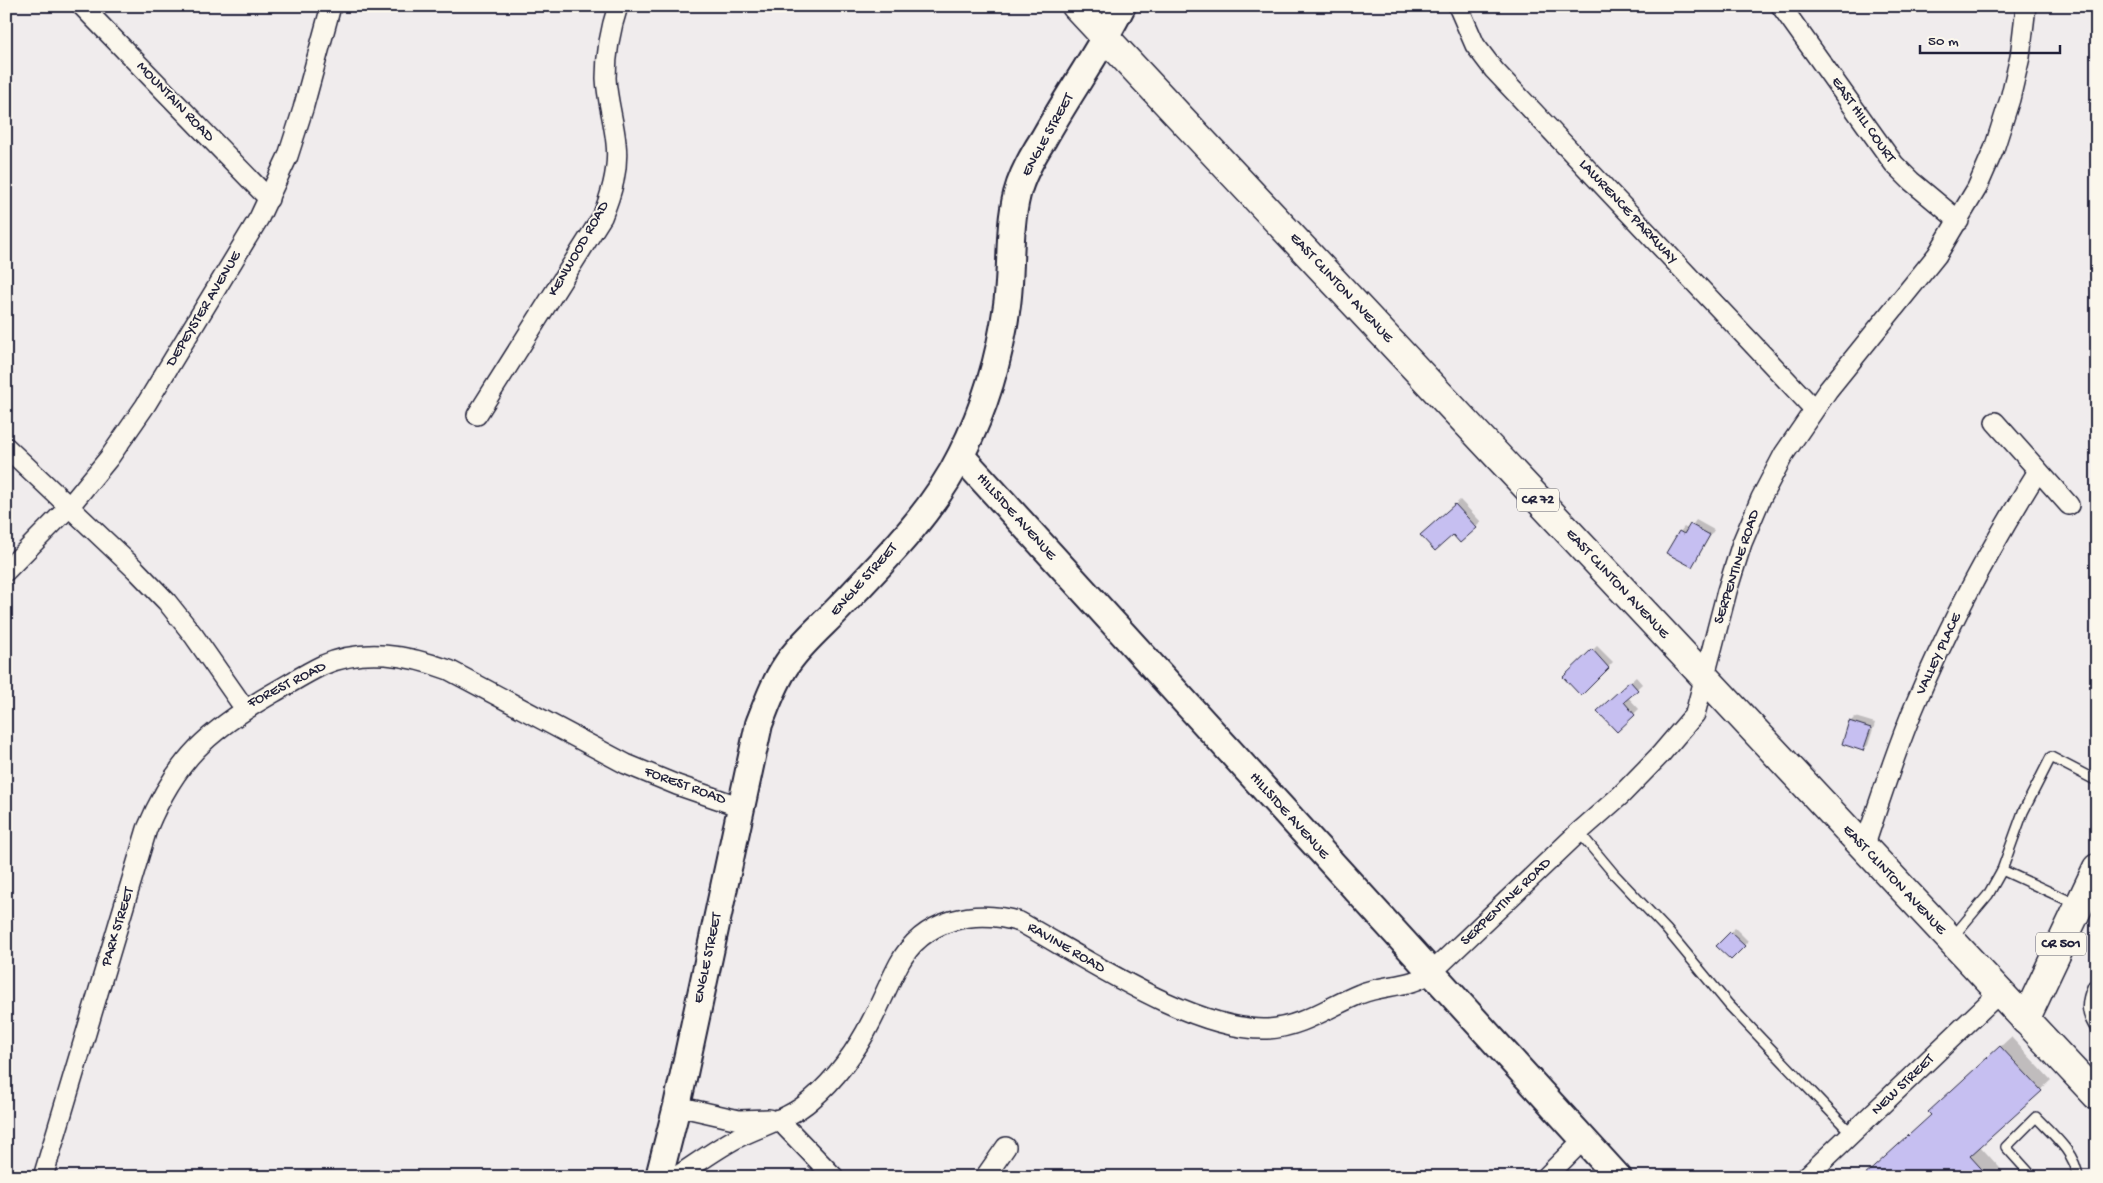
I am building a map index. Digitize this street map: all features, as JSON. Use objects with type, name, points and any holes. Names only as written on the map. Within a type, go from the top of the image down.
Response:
[{"type":"main road","name":"EAST CLINTON AVENUE","points":[[1076,6],[2097,1096]]},
{"type":"main road","name":"CR 501","points":[[2025,1020],[2084,899],[2097,868]]},
{"type":"street","name":"MOUNTAIN ROAD","points":[[82,6],[269,199]]},
{"type":"street","name":"DEPEYSTER AVENUE","points":[[6,571],[68,507],[109,458],[145,406],[198,321],[269,199],[288,156],[304,110],[331,6]]},
{"type":"street","name":"KENWOOD ROAD","points":[[477,415],[602,217],[612,192],[616,168],[616,143],[606,79],[607,51],[618,6]]},
{"type":"street","name":"ENGLE STREET","points":[[659,1177],[677,1106],[759,724],[771,693],[787,663],[868,578],[909,530],[937,494],[961,456],[988,389],[1000,347],[1007,303],[1012,220],[1018,191],[1028,165],[1056,116],[1106,37],[1122,6]]},
{"type":"street","name":"LAWRENCE PARKWAY","points":[[1458,6],[1476,46],[1494,70],[1813,408]]},
{"type":"street","name":"EAST HILL COURT","points":[[1781,6],[1894,164],[1911,181],[1959,221]]},
{"type":"street","name":"SERPENTINE ROAD","points":[[1432,972],[1621,794],[1660,755],[1695,714],[1742,543],[1761,498],[1784,454],[1813,408],[1917,282],[1959,221],[1994,149],[2010,99],[2020,57],[2026,6]]},
{"type":"street","points":[[1995,422],[2068,505]]},
{"type":"street","name":"FOREST ROAD","points":[[6,446],[136,570],[166,602],[194,636],[245,709],[324,665],[350,657],[396,655],[423,660],[449,670],[626,764],[741,807]]},
{"type":"street","name":"HILLSIDE AVENUE","points":[[961,456],[1618,1177]]},
{"type":"street","name":"VALLEY PLACE","points":[[1864,848],[1894,759],[1945,637],[1979,570],[2038,471]]},
{"type":"street","name":"PARK STREET","points":[[43,1177],[147,829],[159,801],[174,775],[192,752],[217,728],[245,709]]},
{"type":"street","name":"RAVINE ROAD","points":[[676,1177],[735,1139],[778,1119],[810,1101],[850,1055],[870,1024],[899,963],[911,947],[926,933],[942,924],[962,917],[982,914],[1002,916],[1020,922],[1141,990],[1180,1008],[1243,1028],[1269,1029],[1295,1024],[1362,993],[1415,981],[1432,972]]},
{"type":"street","name":"NEW STREET","points":[[1806,1177],[2000,992]]},
{"type":"street","name":"RAVINE ROAD","points":[[677,1106],[739,1120],[778,1119]]},
{"type":"street","points":[[778,1119],[834,1177]]},
{"type":"street","points":[[1546,1177],[1583,1140]]},
{"type":"street","points":[[985,1177],[1006,1148]]},
{"type":"lane","points":[[1950,940],[1988,895],[2002,870],[2023,812],[2051,758],[2097,781]]},
{"type":"lane","points":[[1579,832],[1614,874],[1667,930],[1729,1005],[1852,1133]]},
{"type":"lane","points":[[2002,870],[2084,899]]},
{"type":"lane","points":[[2095,982],[2087,999],[2086,1008],[2088,1018],[2097,1031]]},
{"type":"lane","points":[[2033,1177],[2006,1147],[2036,1117],[2063,1146],[2077,1167],[2078,1177]]},
{"type":"building","points":[[1455,504],[1477,528],[1460,543],[1453,535],[1435,551],[1420,535]]},
{"type":"building","points":[[1690,524],[1710,535],[1692,567],[1666,553],[1679,531],[1684,534]]},
{"type":"building","points":[[1592,649],[1609,668],[1581,696],[1563,677]]},
{"type":"building","points":[[1630,681],[1638,690],[1624,702],[1635,715],[1617,732],[1597,711]]},
{"type":"building","points":[[1849,721],[1871,728],[1863,751],[1842,744]]},
{"type":"building","points":[[1730,932],[1745,946],[1731,960],[1716,946]]},
{"type":"building","points":[[2000,1046],[2042,1091],[1970,1156],[1989,1177],[1863,1177],[1931,1115],[1928,1112]]}]
